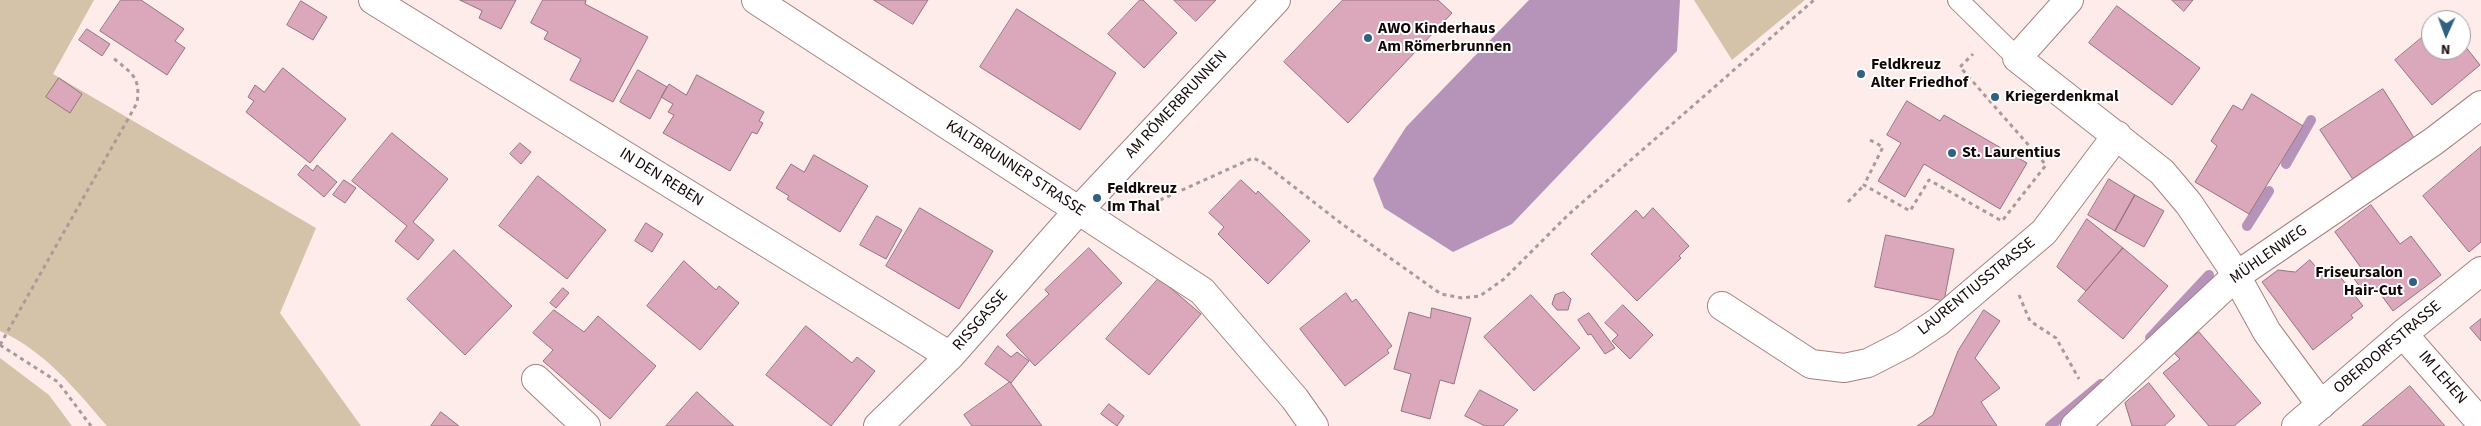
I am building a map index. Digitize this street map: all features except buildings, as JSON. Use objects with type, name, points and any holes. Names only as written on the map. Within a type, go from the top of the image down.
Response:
[{"type":"street","name":"IN DEN REBEN","points":[[373,0],[950,356]]},
{"type":"street","name":"KALTBRUNNER STRASSE","points":[[756,0],[1202,291],[1295,399],[1314,426]]},
{"type":"street","name":"AM RÖMERBRUNNEN","points":[[1078,210],[1276,0]]},
{"type":"street","points":[[2069,0],[2017,58],[2162,172],[2189,204],[2228,262],[2267,332],[2321,405]]},
{"type":"street","name":"MÜHLENWEG","points":[[2075,426],[2228,262],[2434,141],[2481,105]]},
{"type":"street","name":"LAURENTIUSSTRASSE","points":[[1722,306],[1811,364],[1844,368],[1868,364],[1905,344],[1938,322],[2044,232],[2117,135]]},
{"type":"street","name":"RISSGASSE","points":[[878,426],[950,356],[1078,210]]},
{"type":"street","name":"OBERDORFSTRASSE","points":[[2296,426],[2403,334],[2481,271]]},
{"type":"street","name":"IM LEHEN","points":[[2403,334],[2481,423]]},
{"type":"street","points":[[536,379],[586,426]]},
{"type":"lane","points":[[1958,0],[2017,58]]},
{"type":"path","points":[[1133,212],[1252,158],[1262,162],[1357,234],[1441,294],[1462,298],[1480,296],[1504,279],[1576,208],[1814,0]]},
{"type":"path","points":[[1864,185],[1910,211],[1929,180],[2002,221],[2046,165],[1960,67],[1992,34]]},
{"type":"path","points":[[91,426],[58,382],[0,345],[137,103],[139,89],[134,75],[112,57]]},
{"type":"path","points":[[1848,202],[1864,185],[1883,147],[1870,140]]},
{"type":"path","points":[[2005,265],[2030,321],[2056,338],[2070,360],[2079,380]]},
{"type":"shaded area","points":[[0,0],[94,0],[53,74],[316,228],[280,313],[361,426],[107,426],[59,372],[31,349],[0,331]]},
{"type":"shaded area","points":[[1529,0],[1680,0],[1677,51],[1512,224],[1453,252],[1384,208],[1373,179],[1406,127]]},
{"type":"shaded area","points":[[1694,0],[1805,0],[1732,60]]},
{"type":"shaded area","points":[[0,358],[49,395],[72,426],[0,426]]},
{"type":"waterway","points":[[2286,164],[2311,120]]},
{"type":"waterway","points":[[2247,226],[2269,191]]},
{"type":"waterway","points":[[2150,338],[2209,275]]},
{"type":"waterway","points":[[2050,426],[2101,384]]},
{"type":"place","name":"AWO Kinderhaus Am Römerbrunnen","points":[[1368,38]]},
{"type":"place","name":"Feldkreuz Alter Friedhof","points":[[1861,74]]},
{"type":"place","name":"Kriegerdenkmal","points":[[1995,97]]},
{"type":"place","name":"St. Laurentius","points":[[1952,153]]},
{"type":"place","name":"Feldkreuz Im Thal","points":[[1097,198]]},
{"type":"place","name":"Friseursalon Hair-Cut","points":[[2413,282]]}]
